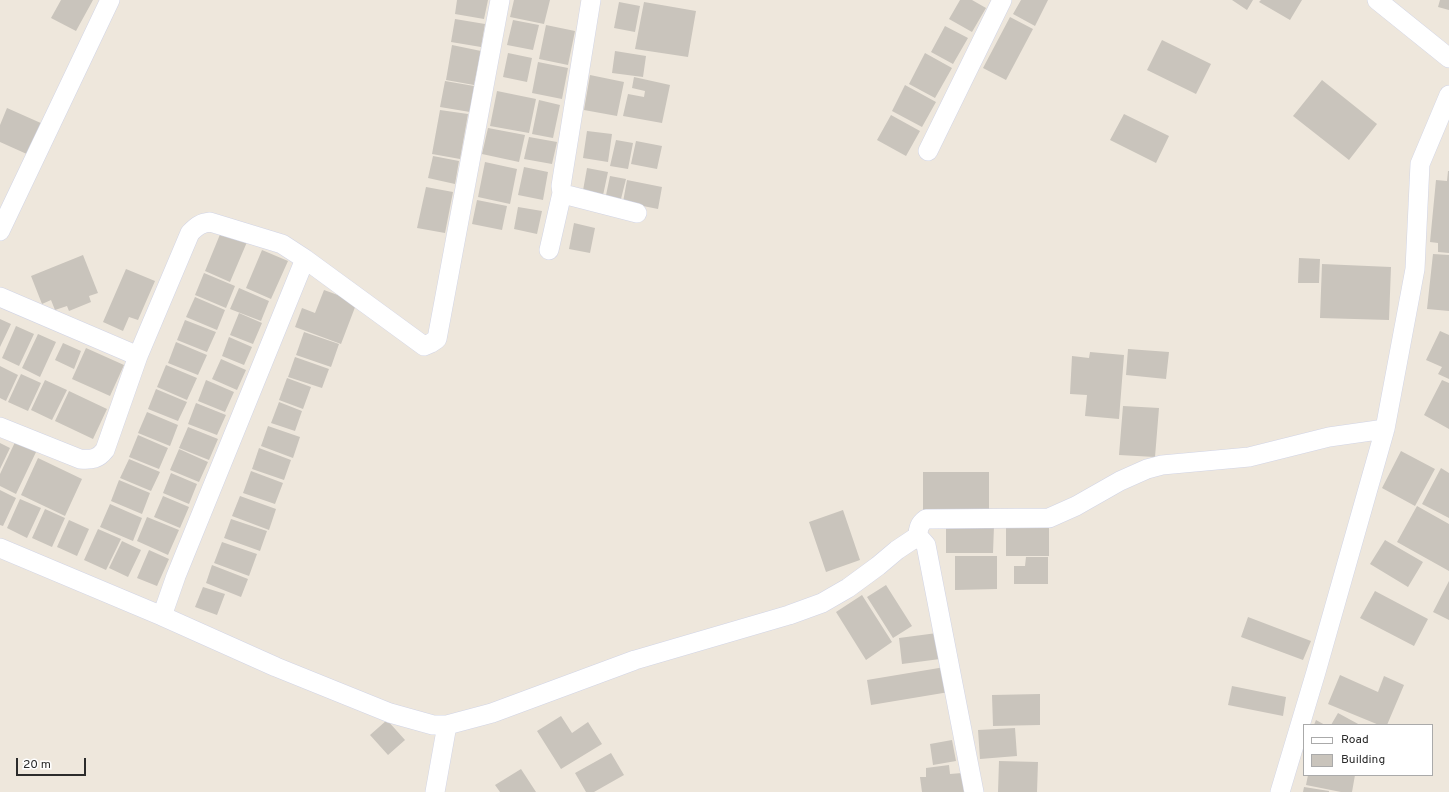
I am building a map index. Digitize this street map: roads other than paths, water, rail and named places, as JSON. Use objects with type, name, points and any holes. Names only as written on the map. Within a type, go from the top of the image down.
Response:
[{"type":"street","points":[[0,231],[110,0]]},
{"type":"street","points":[[0,427],[80,459],[93,460],[101,456],[105,450],[138,356],[190,233],[197,226],[203,223],[210,222],[282,244],[305,259],[424,346],[437,339],[500,0]]},
{"type":"street","points":[[549,250],[562,193],[561,186],[591,0]]},
{"type":"street","points":[[928,152],[1002,0]]},
{"type":"street","points":[[1377,0],[1449,58]]},
{"type":"street","points":[[1280,792],[1316,672],[1385,428],[1415,269],[1420,164],[1449,95]]},
{"type":"street","points":[[562,193],[637,213]]},
{"type":"street","points":[[162,616],[176,576],[305,259]]},
{"type":"street","points":[[0,297],[138,356]]},
{"type":"street","points":[[974,792],[926,545],[918,536],[918,528],[926,519],[1049,518],[1076,506],[1120,481],[1146,469],[1162,465],[1249,457],[1329,438],[1385,428]]},
{"type":"street","points":[[0,548],[162,616],[276,667],[390,713],[433,725],[447,725],[492,713],[635,660],[789,615],[822,603],[848,588],[897,550],[918,536]]},
{"type":"street","points":[[435,792],[447,725]]}]
